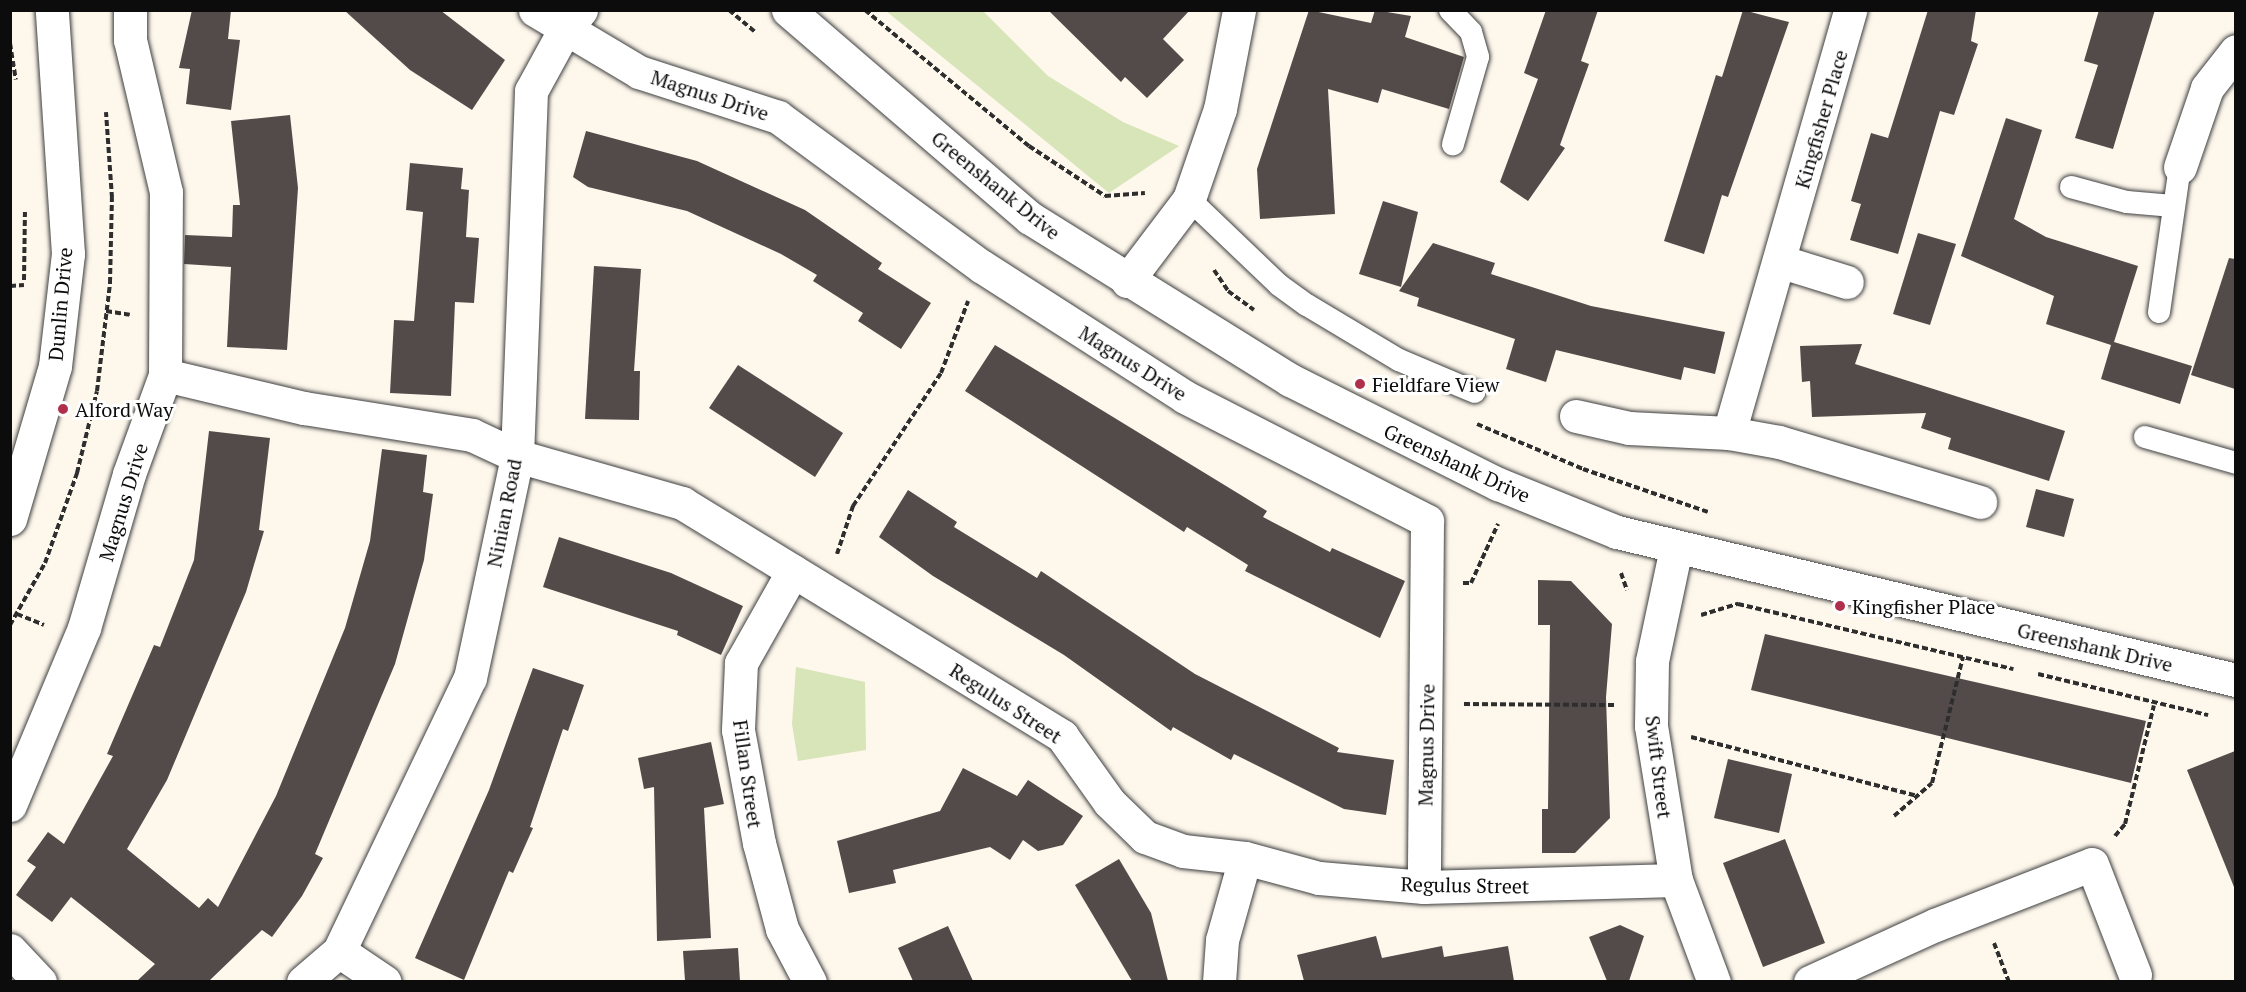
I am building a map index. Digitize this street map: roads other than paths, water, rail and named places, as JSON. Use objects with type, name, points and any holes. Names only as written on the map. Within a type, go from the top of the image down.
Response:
[{"type":"street","name":"Dunlin Drive","points":[[10,519],[55,366],[68,254],[52,10]]},
{"type":"street","name":"Magnus Drive","points":[[10,805],[84,628],[129,474],[165,375],[166,192],[130,40],[130,10]]},
{"type":"street","name":"Magnus Drive","points":[[535,10],[573,20],[639,72],[778,117],[981,266],[1185,397],[1427,522],[1429,583],[1424,887]]},
{"type":"street","name":"Greenshank Drive","points":[[789,10],[1030,218],[1127,281],[1373,424],[1498,484],[1617,532],[1676,548],[2235,680]]},
{"type":"street","points":[[1127,281],[1185,205],[1220,109],[1239,10]]},
{"type":"street","name":"Kingfisher Place","points":[[1729,433],[1850,10]]},
{"type":"street","name":"Ninian Road","points":[[303,981],[339,951],[470,678],[517,456],[531,91],[573,20]]},
{"type":"street","points":[[2180,167],[2207,88],[2235,51]]},
{"type":"street","points":[[1779,261],[1846,282]]},
{"type":"street","name":"Regulus Street","points":[[165,375],[304,408],[472,435],[517,456],[682,503],[1062,736],[1109,802],[1145,837],[1183,851],[1245,858],[1319,878],[1424,887],[1676,880]]},
{"type":"street","points":[[1576,416],[1629,428],[1729,433],[1779,442],[1980,502]]},
{"type":"street","name":"Swift Street","points":[[1676,548],[1652,661],[1651,716],[1676,880],[1714,981]]},
{"type":"street","name":"Fillan Street","points":[[793,571],[741,663],[738,730],[759,843],[782,929],[810,981]]},
{"type":"street","points":[[1219,981],[1222,940],[1245,858]]},
{"type":"street","points":[[1809,981],[1944,921],[2092,864],[2136,975]]},
{"type":"street","points":[[10,950],[40,981]]},
{"type":"street","points":[[339,951],[385,981]]},
{"type":"lane","points":[[1450,10],[1471,32],[1478,57],[1453,144]]},
{"type":"lane","points":[[2159,312],[2180,167]]},
{"type":"lane","points":[[2071,187],[2127,202],[2173,206]]},
{"type":"lane","points":[[1185,205],[1278,285],[1307,305],[1399,360],[1475,392]]},
{"type":"lane","points":[[2145,436],[2235,463]]},
{"type":"place","name":"Fieldfare View","points":[[1360,384]]},
{"type":"place","name":"Alford Way","points":[[63,409]]},
{"type":"place","name":"Kingfisher Place","points":[[1840,606]]}]
